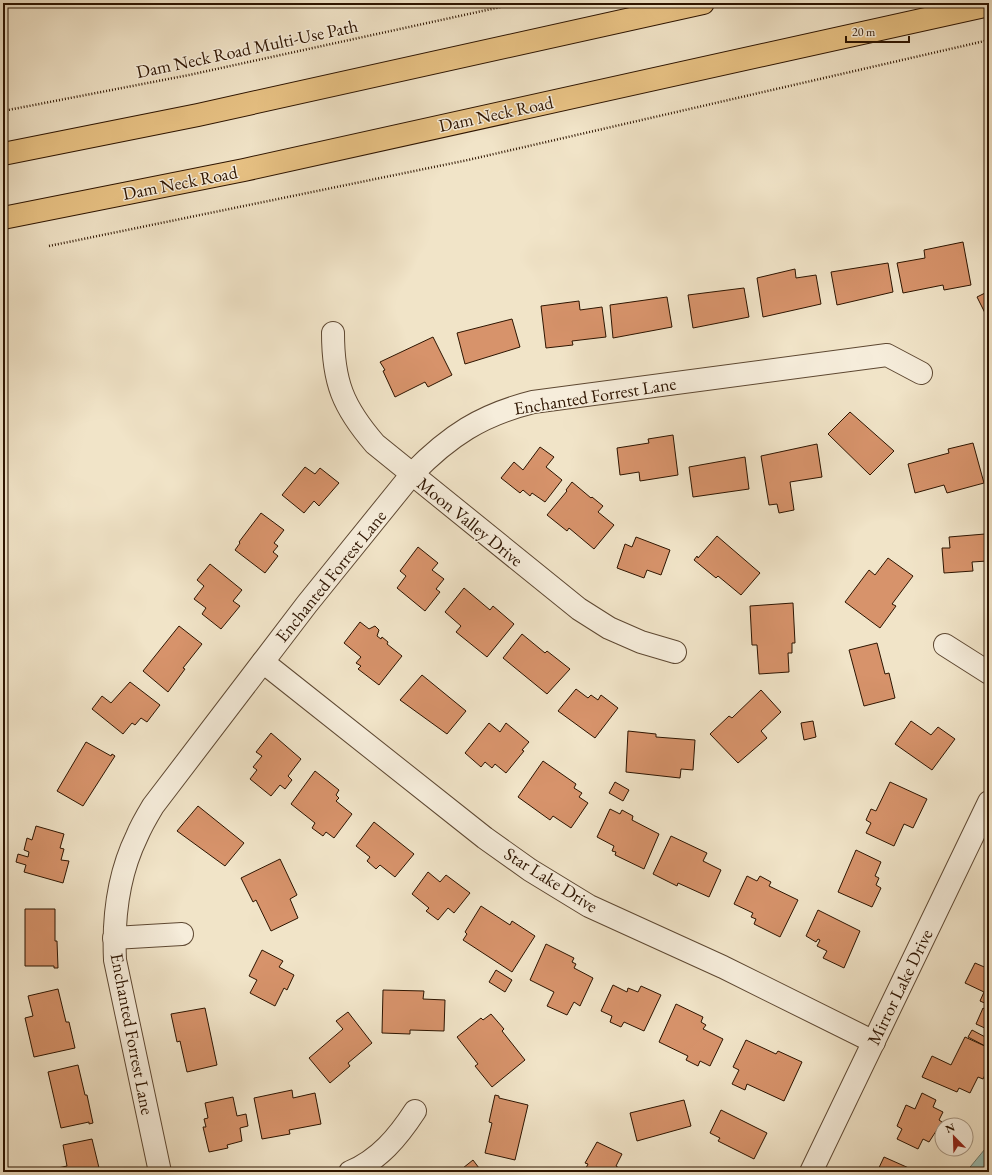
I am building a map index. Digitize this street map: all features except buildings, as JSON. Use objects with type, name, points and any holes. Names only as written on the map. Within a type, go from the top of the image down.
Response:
[{"type":"main road","points":[[3,154],[198,115],[703,3]]},
{"type":"main road","name":"Dam Neck Road","points":[[3,218],[244,170],[989,5]]},
{"type":"street","name":"Moon Valley Drive","points":[[333,332],[333,354],[336,374],[345,400],[358,424],[375,444],[579,609],[609,628],[641,642],[675,652]]},
{"type":"street","name":"Enchanted Forrest Lane","points":[[160,1172],[115,960],[114,938],[118,897],[124,870],[136,837],[153,806],[306,604],[412,474],[430,455],[456,434],[484,419],[533,402],[887,355],[921,373]]},
{"type":"street","points":[[945,645],[989,673]]},
{"type":"street","name":"Star Lake Drive","points":[[262,662],[485,838],[530,870],[589,906],[723,967],[874,1042]]},
{"type":"street","name":"Mirror Lake Drive","points":[[811,1172],[989,802]]},
{"type":"street","points":[[114,938],[182,934]]},
{"type":"street","points":[[350,1172],[359,1168],[381,1153],[400,1134],[415,1111]]},
{"type":"path","name":"Dam Neck Road Multi-Use Path","points":[[3,111],[189,75],[519,3]]},
{"type":"path","points":[[49,246],[468,160],[989,40]]},
{"type":"water","points":[[989,1147],[989,1172],[966,1172],[985,1149]]}]
